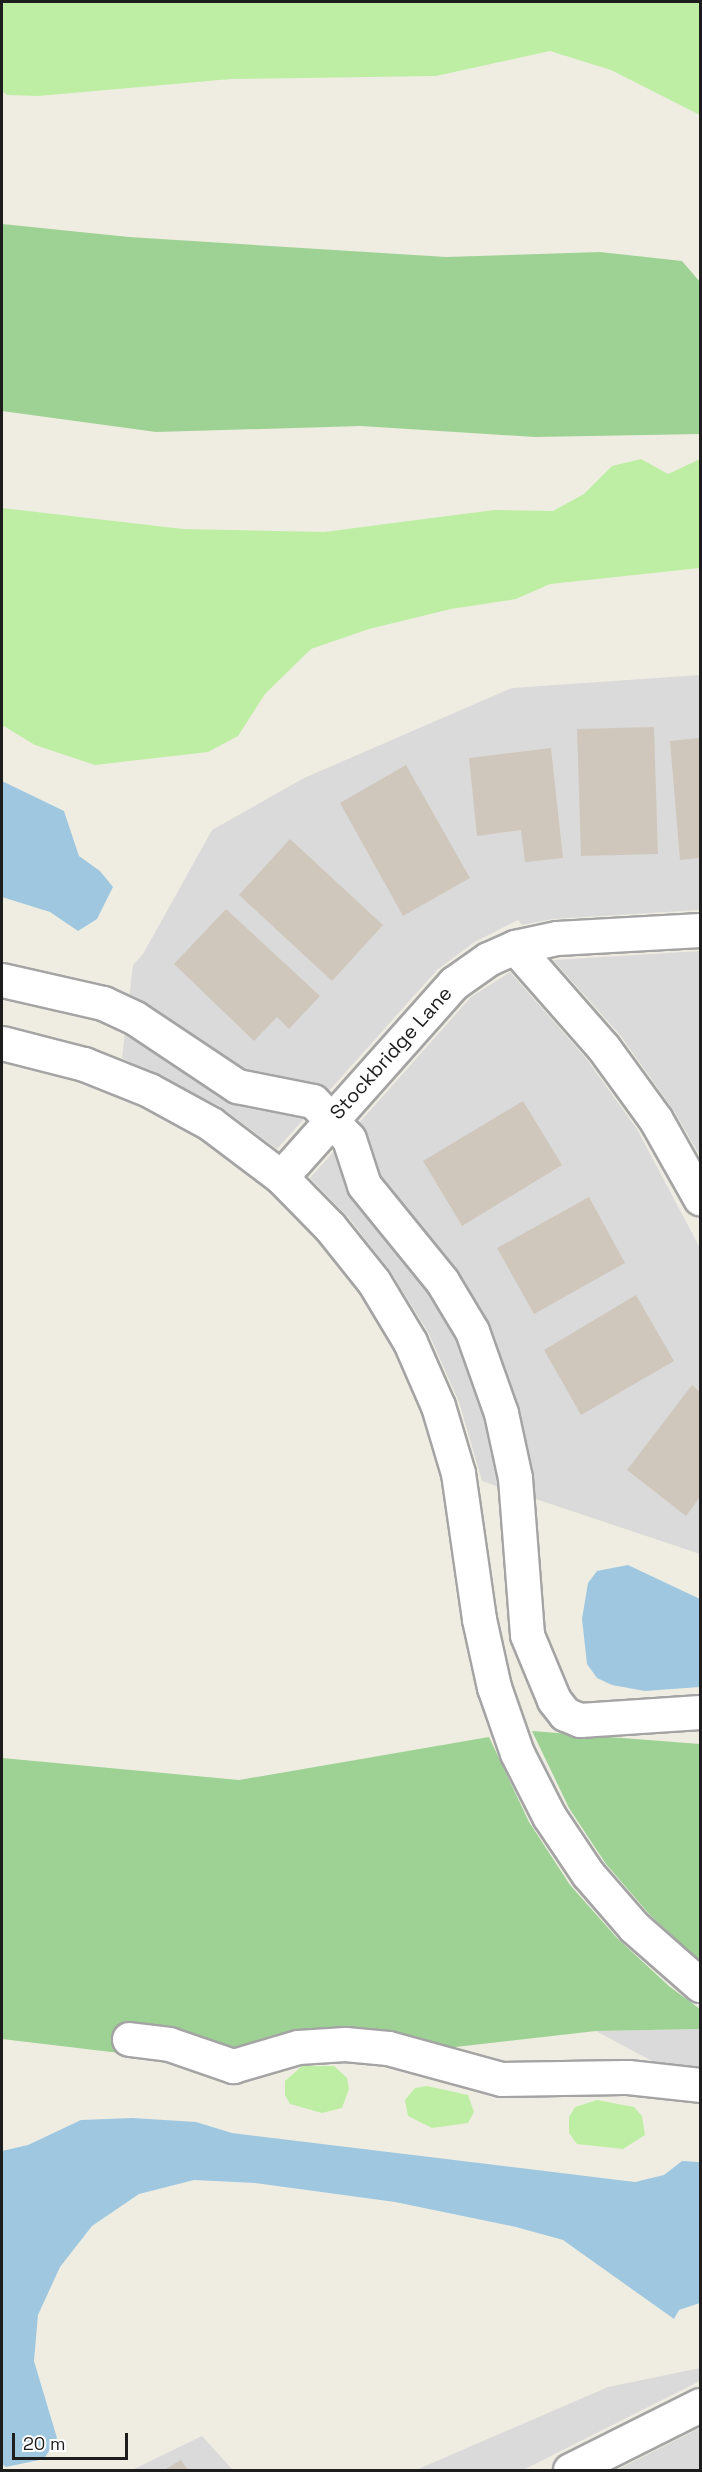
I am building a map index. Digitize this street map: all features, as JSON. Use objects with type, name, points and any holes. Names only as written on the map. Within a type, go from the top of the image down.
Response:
[{"type":"street","name":"Stockbridge Lane","points":[[281,1177],[454,983],[488,959],[515,947],[557,938],[700,930]]},
{"type":"street","points":[[515,947],[603,1047],[656,1120],[700,1198]]},
{"type":"street","points":[[2,980],[103,1003],[135,1018],[237,1086],[313,1101],[349,1139],[364,1185],[442,1281],[472,1331],[501,1413],[515,1478],[527,1635],[554,1700],[565,1714],[580,1720],[700,1712]]},
{"type":"street","points":[[2,1044],[84,1064],[149,1090],[211,1124],[281,1177],[330,1227],[374,1282],[410,1342],[438,1406],[458,1473],[478,1619],[494,1687],[517,1753],[549,1816],[588,1874],[634,1927],[700,1984]]},
{"type":"street","points":[[129,2039],[169,2044],[233,2066],[298,2047],[345,2044],[388,2048],[501,2079],[628,2077],[700,2085]]},
{"type":"street","points":[[570,2470],[700,2404]]},
{"type":"shaded area","points":[[700,675],[700,910],[553,919],[522,925],[518,920],[473,943],[437,970],[277,1149],[221,1107],[122,1058],[133,965],[143,954],[212,830],[304,778],[512,688]]},
{"type":"shaded area","points":[[700,951],[700,1156],[674,1111],[620,1035],[553,960]]},
{"type":"shaded area","points":[[510,972],[585,1057],[637,1129],[700,1248],[700,1554],[482,1481],[459,1402],[429,1334],[391,1272],[348,1217],[310,1178],[471,997]]},
{"type":"shaded area","points":[[700,2029],[700,2087],[596,2031]]},
{"type":"shaded area","points":[[700,2368],[700,2381],[523,2470],[416,2470],[608,2387]]},
{"type":"shaded area","points":[[700,2428],[700,2470],[617,2470]]},
{"type":"shaded area","points":[[202,2436],[233,2470],[132,2470]]},
{"type":"green space","points":[[2,2],[700,2],[700,115],[611,70],[550,51],[436,76],[231,79],[38,96],[7,95],[2,91]]},
{"type":"green space","points":[[2,224],[129,237],[446,257],[600,252],[682,261],[700,282],[700,434],[535,437],[361,426],[156,432],[2,411]]},
{"type":"green space","points":[[641,459],[668,474],[700,459],[700,568],[550,584],[516,599],[451,609],[369,629],[311,649],[265,694],[238,736],[208,752],[95,765],[35,745],[2,725],[2,508],[183,529],[324,532],[494,510],[553,511],[584,494],[612,466]]},
{"type":"green space","points":[[532,1731],[700,1744],[700,1961],[650,1915],[606,1864],[569,1808]]},
{"type":"green space","points":[[489,1737],[529,1822],[570,1885],[617,1938],[670,1987],[700,2009],[700,2029],[596,2031],[351,2059],[237,2067],[2,2039],[2,1758],[239,1780]]},
{"type":"green space","points":[[302,2066],[334,2066],[347,2078],[349,2089],[342,2108],[322,2113],[290,2104],[285,2095],[285,2081]]},
{"type":"green space","points":[[427,2086],[468,2095],[474,2112],[468,2123],[432,2128],[408,2116],[405,2100],[415,2088]]},
{"type":"green space","points":[[597,2100],[634,2107],[642,2116],[645,2135],[623,2149],[577,2144],[569,2133],[569,2117],[575,2107]]},
{"type":"water","points":[[2,781],[64,811],[79,856],[100,871],[113,887],[97,919],[78,931],[50,912],[2,897]]},
{"type":"water","points":[[628,1565],[700,1599],[700,1687],[645,1691],[612,1685],[597,1678],[587,1664],[582,1619],[588,1583],[597,1571]]},
{"type":"water","points":[[133,2118],[196,2122],[232,2133],[635,2182],[664,2175],[682,2161],[700,2162],[700,2303],[679,2310],[674,2319],[563,2240],[516,2227],[395,2202],[255,2183],[194,2180],[139,2194],[92,2226],[60,2267],[38,2315],[34,2361],[57,2438],[44,2459],[6,2467],[2,2464],[2,2151],[28,2145],[81,2120]]},
{"type":"building","points":[[654,727],[658,854],[581,856],[577,729]]},
{"type":"building","points":[[700,738],[700,858],[680,860],[670,741]]},
{"type":"building","points":[[551,748],[563,858],[525,862],[521,830],[477,836],[469,758]]},
{"type":"building","points":[[406,765],[470,878],[403,916],[340,803]]},
{"type":"building","points":[[290,839],[383,925],[332,981],[239,895]]},
{"type":"building","points":[[226,909],[320,996],[289,1029],[277,1017],[254,1041],[174,964]]},
{"type":"building","points":[[523,1101],[562,1165],[462,1226],[423,1161]]},
{"type":"building","points":[[589,1197],[625,1263],[534,1314],[497,1248]]},
{"type":"building","points":[[636,1295],[674,1361],[581,1415],[544,1350]]},
{"type":"building","points":[[692,1385],[700,1392],[700,1497],[686,1516],[627,1470]]},
{"type":"building","points":[[181,2460],[188,2470],[164,2470]]}]
